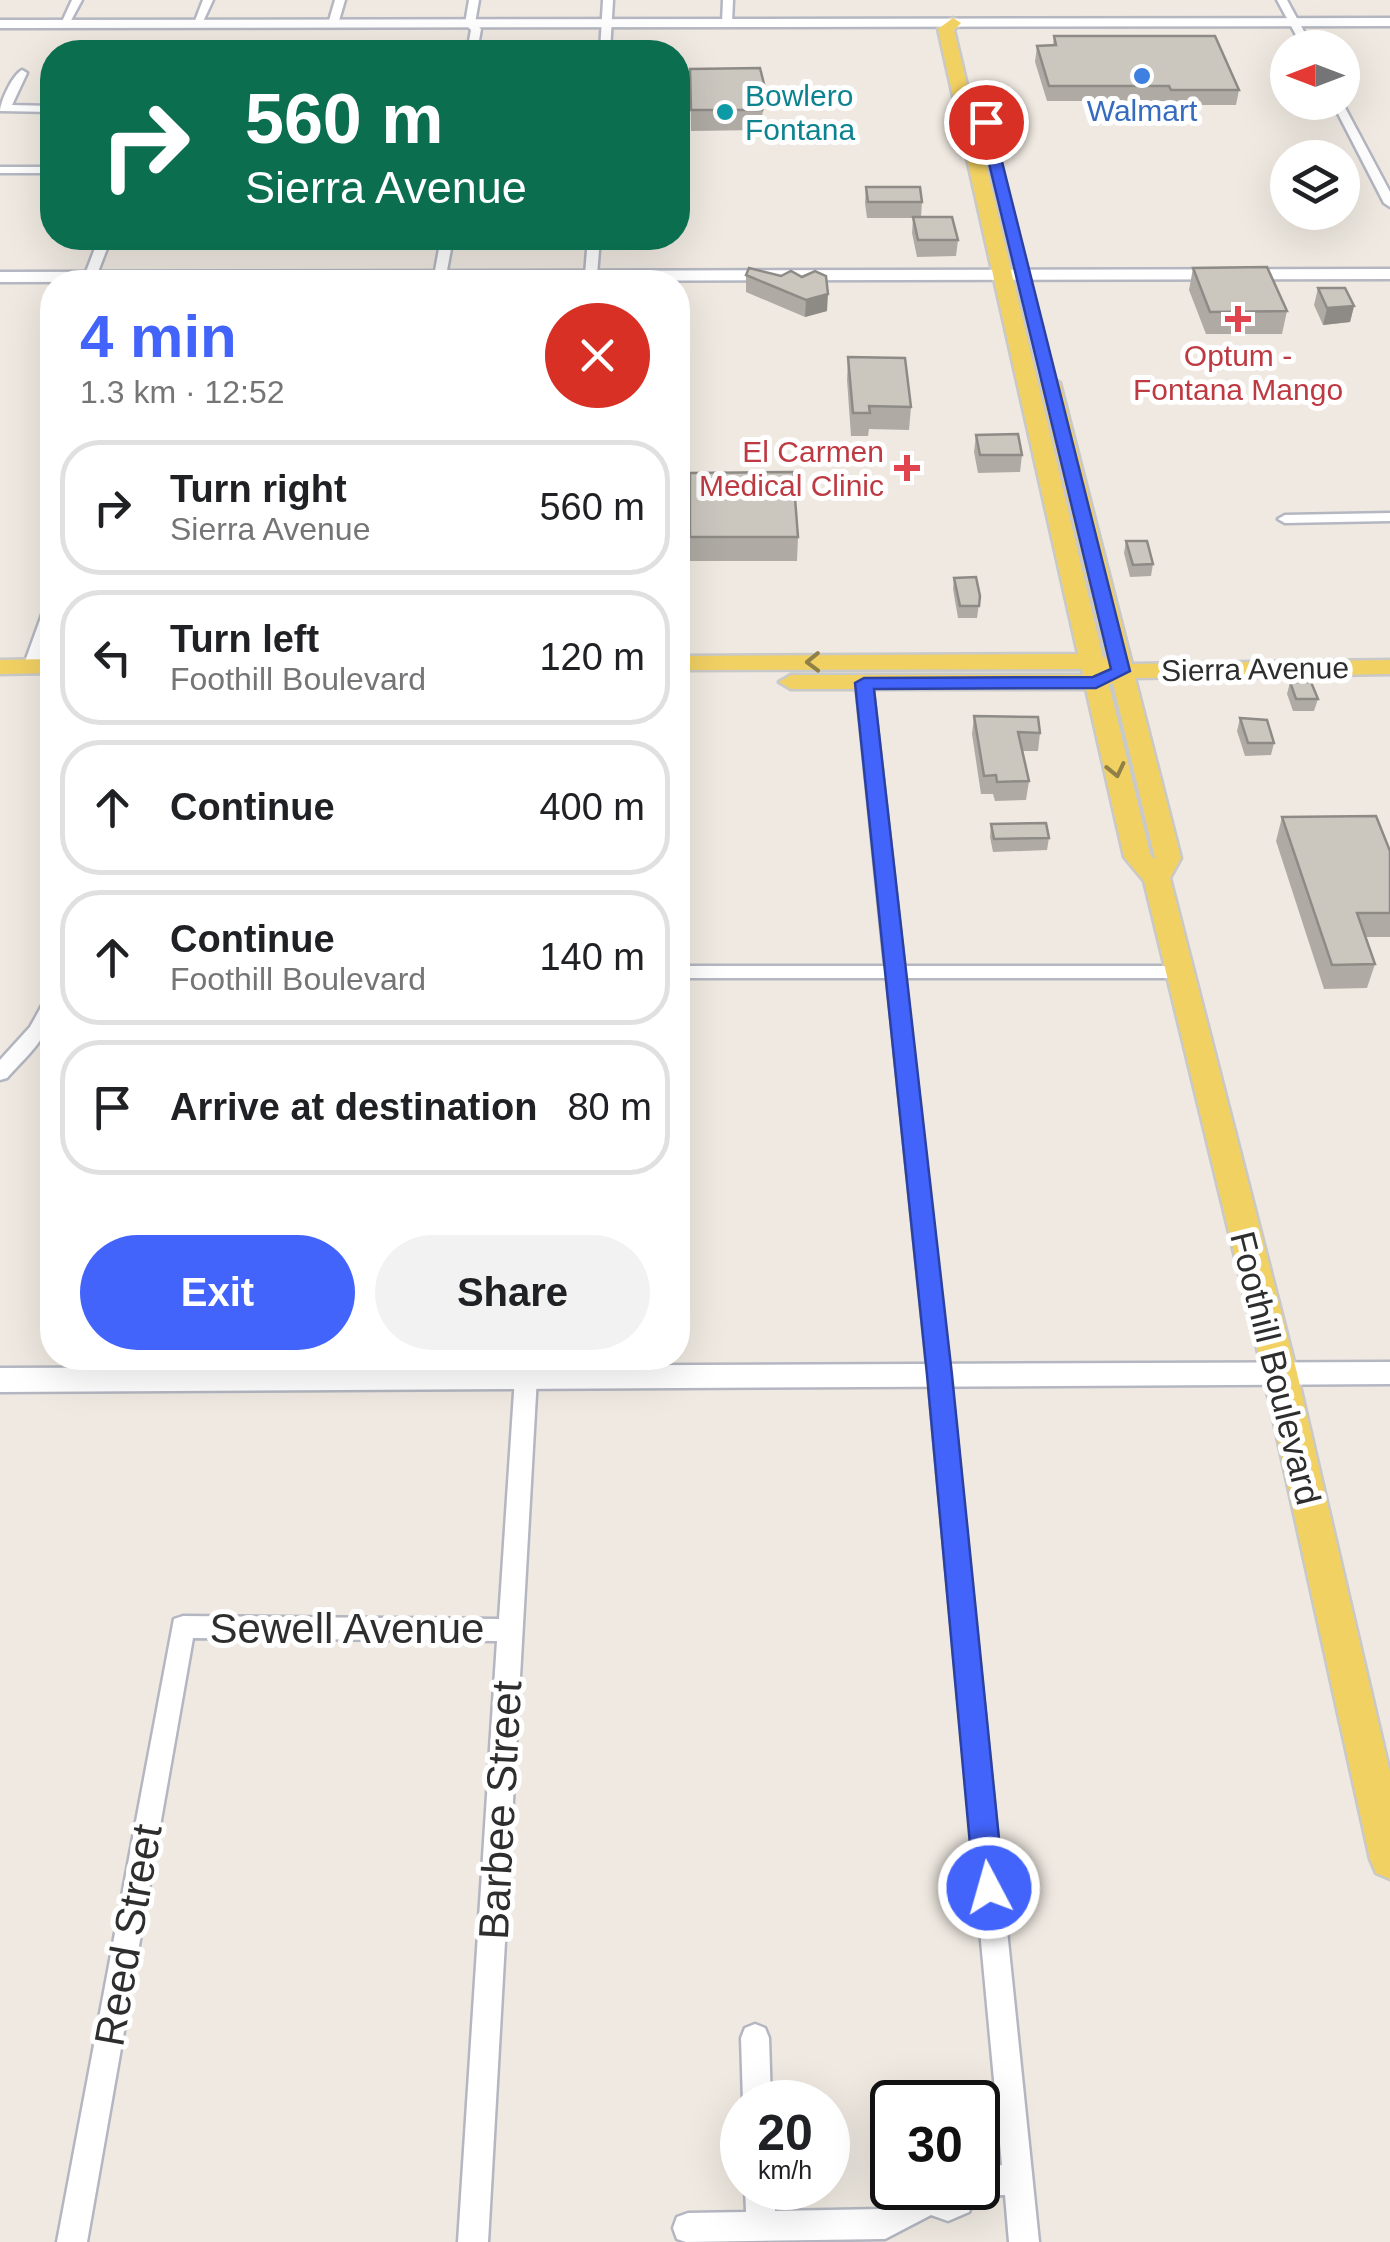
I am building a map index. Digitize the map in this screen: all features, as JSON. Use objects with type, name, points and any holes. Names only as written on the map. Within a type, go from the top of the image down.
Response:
[{"type":"main road","name":"Foothill Boulevard","points":[[949,3],[954,23],[946,29],[983,150],[1103,672]]},
{"type":"main road","name":"Foothill Boulevard","points":[[983,150],[998,175],[1013,274],[1103,672],[1168,858],[1157,878],[1280,1373],[1390,1859]]},
{"type":"main road","name":"Sierra Avenue","points":[[690,663],[1103,672]]},
{"type":"main road","points":[[0,667],[40,667]]},
{"type":"main road","name":"Sierra Avenue","points":[[690,680],[864,683],[1103,672],[1390,667]]},
{"type":"main road","points":[[0,684],[40,683]]},
{"type":"street","points":[[64,24],[77,0]]},
{"type":"street","points":[[198,24],[208,0]]},
{"type":"street","points":[[332,24],[340,0]]},
{"type":"street","points":[[470,24],[474,0]]},
{"type":"street","points":[[605,40],[608,0]]},
{"type":"street","points":[[727,24],[728,0]]},
{"type":"street","points":[[1282,0],[1298,30]]},
{"type":"street","points":[[0,24],[1390,22]]},
{"type":"street","points":[[470,24],[476,29],[474,40]]},
{"type":"street","points":[[22,72],[2,108],[40,109]]},
{"type":"street","points":[[1347,120],[1390,202]]},
{"type":"street","points":[[0,170],[40,170]]},
{"type":"street","points":[[690,276],[1390,274]]},
{"type":"street","points":[[0,277],[40,277]]},
{"type":"street","points":[[1285,519],[1390,517]]},
{"type":"street","points":[[864,683],[939,1375],[1024,2242]]},
{"type":"street","points":[[690,972],[1180,972]]},
{"type":"street","points":[[0,1074],[40,1026]]},
{"type":"street","points":[[690,1368],[939,1375],[1390,1373]]},
{"type":"street","points":[[0,1380],[282,1370]]},
{"type":"street","points":[[380,1370],[526,1377],[606,1370]]},
{"type":"street","name":"Barbee Street","points":[[474,2242],[526,1377]]},
{"type":"street","name":"Sewell Avenue","points":[[183,1627],[511,1630]]},
{"type":"street","name":"Reed Street","points":[[72,2242],[183,1627]]},
{"type":"street","points":[[755,2038],[756,2080]]},
{"type":"street","points":[[1000,2180],[1018,2179]]},
{"type":"street","points":[[761,2210],[762,2226]]},
{"type":"street","points":[[688,2228],[885,2224],[905,2210]]},
{"type":"building","name":"Walmart","points":[[1054,36],[1215,36],[1239,90],[1049,86],[1037,46],[1056,45]]},
{"type":"building","points":[[760,68],[765,88],[761,95],[762,110],[691,110],[690,69]]},
{"type":"building","points":[[866,187],[920,187],[922,202],[868,202]]},
{"type":"building","points":[[913,217],[952,217],[958,240],[918,240]]},
{"type":"building","points":[[1267,267],[1287,311],[1210,312],[1193,268]]},
{"type":"building","points":[[749,268],[781,276],[791,271],[802,277],[815,271],[826,276],[828,294],[806,300],[746,275]]},
{"type":"building","points":[[1318,288],[1345,288],[1354,306],[1327,308]]},
{"type":"building","points":[[848,357],[905,358],[911,407],[869,406],[870,413],[853,413]]},
{"type":"building","points":[[1018,434],[1022,455],[980,455],[976,435]]},
{"type":"building","points":[[793,472],[798,537],[690,537],[690,473]]},
{"type":"building","points":[[1126,541],[1147,541],[1153,564],[1133,565]]},
{"type":"building","points":[[976,577],[979,606],[960,606],[954,578]]},
{"type":"building","points":[[1290,682],[1311,682],[1318,699],[1296,699]]},
{"type":"building","points":[[974,716],[1038,717],[1040,733],[1018,732],[1029,781],[997,782],[996,775],[984,776]]},
{"type":"building","points":[[1240,718],[1267,720],[1274,743],[1248,743]]},
{"type":"building","points":[[1376,816],[1390,851],[1390,913],[1357,913],[1375,964],[1332,965],[1282,817]]},
{"type":"building","points":[[1046,823],[1049,838],[994,839],[991,824]]},
{"type":"place","name":"Walmart","points":[[1142,76]]},
{"type":"place","name":"Bowlero Fontana","points":[[725,112]]},
{"type":"place","name":"Optum - Fontana Mango","points":[[1238,319]]},
{"type":"place","name":"El Carmen Medical Clinic","points":[[907,468]]},
{"type":"route","points":[[986,122],[1121,671],[1096,682],[864,683],[939,1375],[989,1888]]}]
